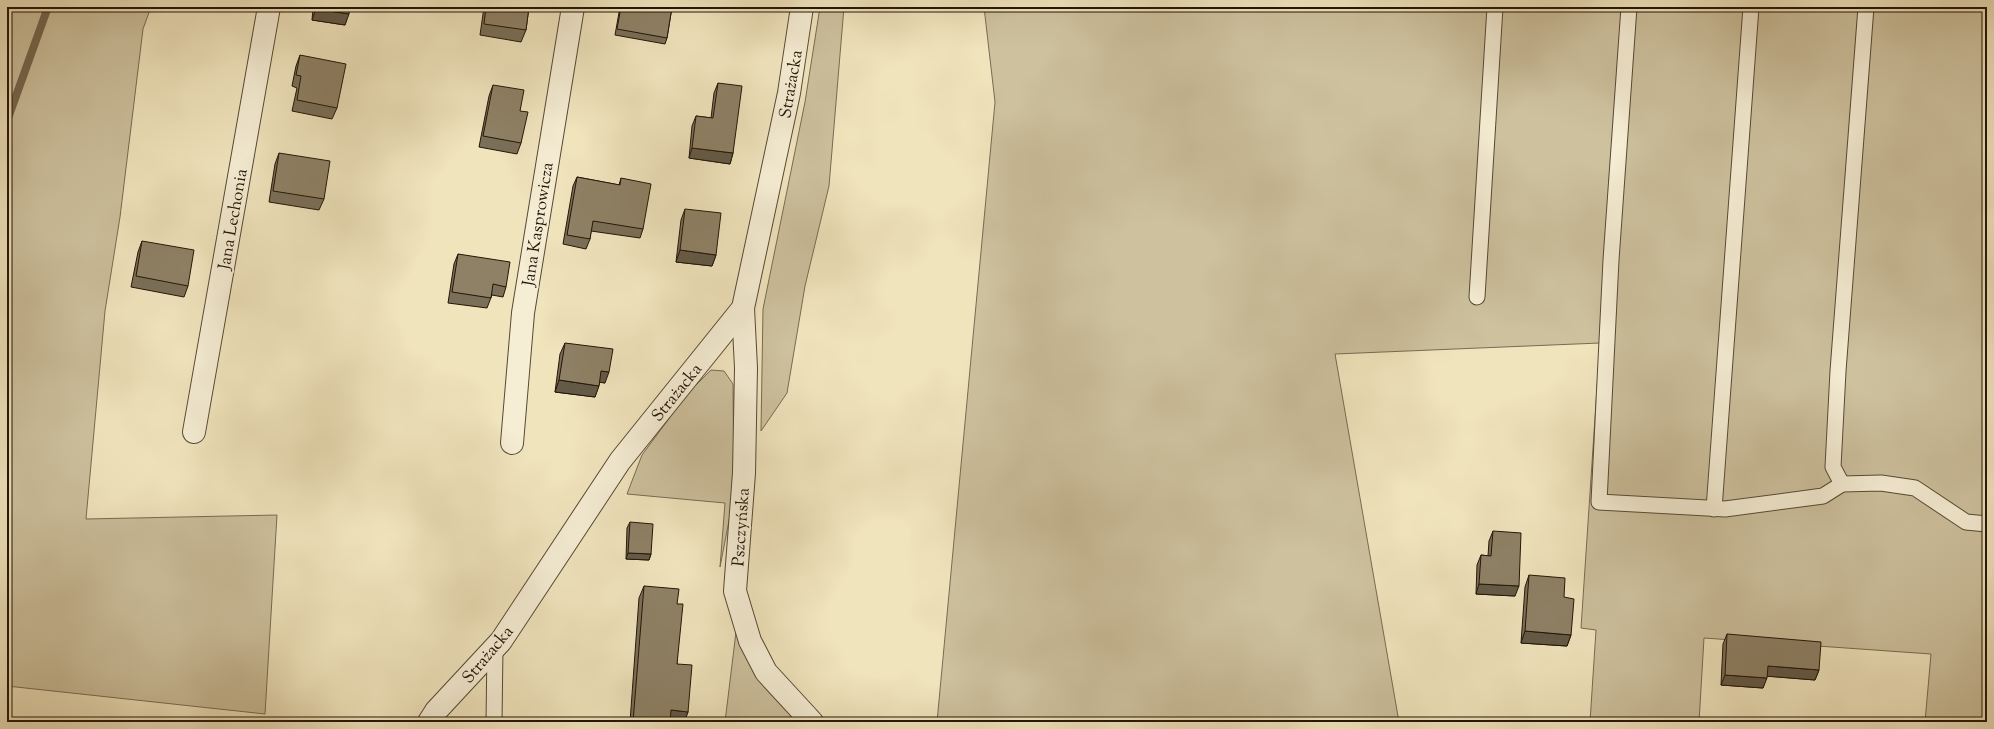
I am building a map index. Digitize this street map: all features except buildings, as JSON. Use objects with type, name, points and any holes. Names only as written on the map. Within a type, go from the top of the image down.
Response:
[{"type":"street","name":"Jana Lechonia","points":[[194,432],[269,7]]},
{"type":"street","name":"Jana Kasprowicza","points":[[512,443],[523,313],[573,7]]},
{"type":"street","name":"Strażacka","points":[[429,722],[436,711],[496,647],[620,461],[743,308],[789,94],[802,7]]},
{"type":"street","name":"Pszczyńska","points":[[743,308],[746,368],[744,443],[735,590],[750,641],[766,672],[812,722]]},
{"type":"lane","points":[[1477,296],[1495,7]]},
{"type":"lane","points":[[1629,7],[1611,260],[1599,502],[1725,509],[1823,496],[1842,484],[1881,483],[1915,488],[1966,522],[1987,524]]},
{"type":"lane","points":[[1714,508],[1751,7]]},
{"type":"lane","points":[[1842,484],[1833,467],[1838,370],[1866,7]]},
{"type":"lane","points":[[494,722],[496,647]]},
{"type":"shaded area","points":[[7,7],[151,7],[143,29],[120,217],[105,311],[86,519],[277,515],[265,714],[7,686]]},
{"type":"shaded area","points":[[820,7],[844,7],[829,186],[805,286],[787,393],[761,431],[763,309],[805,102]]},
{"type":"shaded area","points":[[984,7],[1987,7],[1987,722],[1925,722],[1931,654],[1704,638],[1699,722],[1590,722],[1596,630],[1581,628],[1600,343],[1335,354],[1399,722],[937,722],[995,102]]},
{"type":"shaded area","points":[[711,370],[724,371],[733,384],[734,495],[720,567],[725,503],[627,494],[642,455],[688,393]]},
{"type":"shaded area","points":[[736,632],[799,722],[725,722]]},
{"type":"waterway","points":[[7,121],[48,7]]}]
